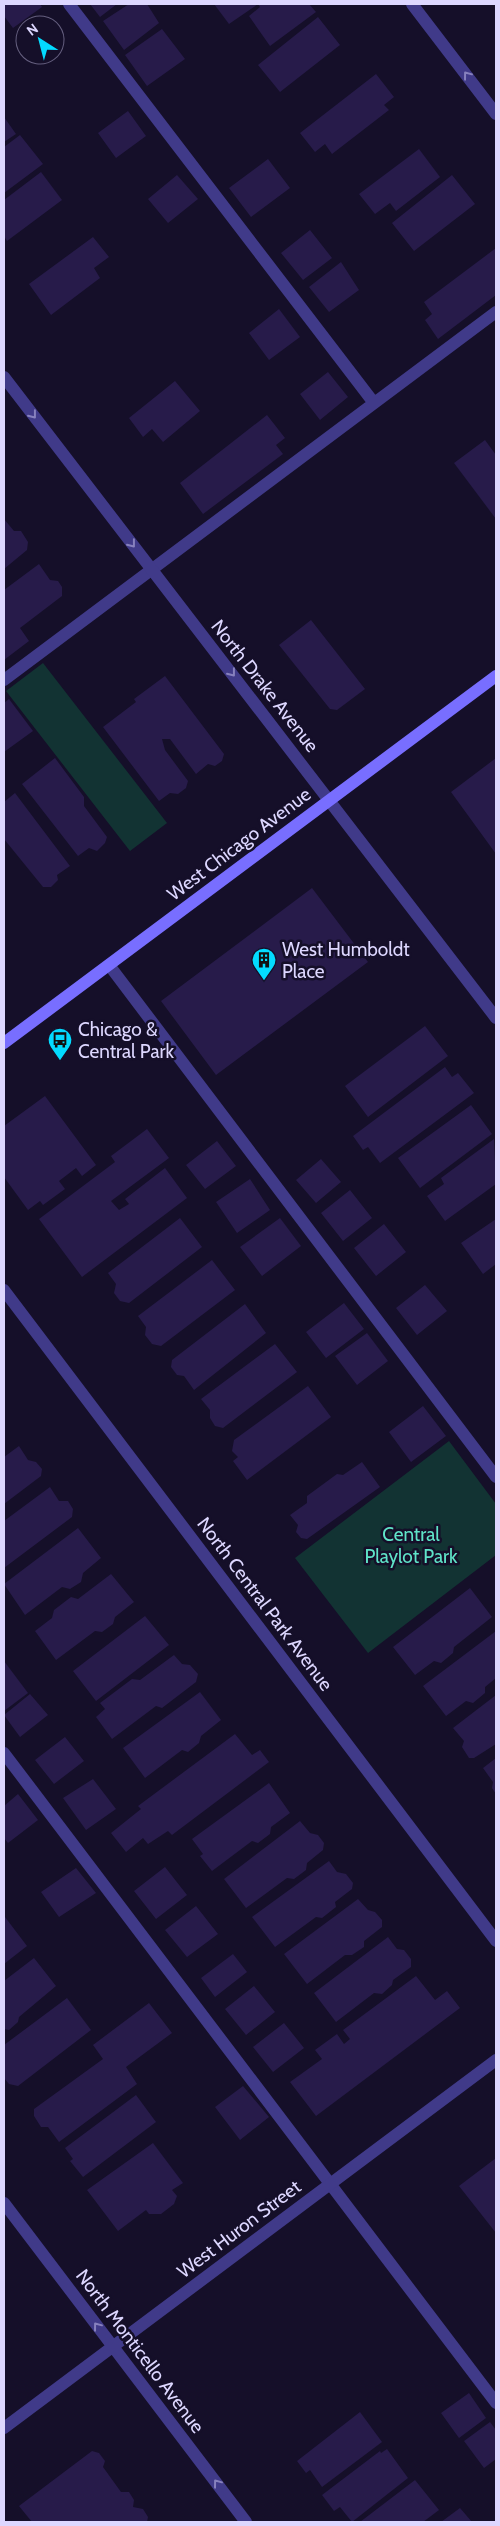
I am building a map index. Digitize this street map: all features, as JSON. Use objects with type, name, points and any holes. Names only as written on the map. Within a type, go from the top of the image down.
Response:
[{"type":"main road","name":"West Chicago Avenue","points":[[4,1043],[496,676]]},
{"type":"street","points":[[69,4],[374,403]]},
{"type":"street","points":[[412,4],[496,114]]},
{"type":"street","points":[[4,680],[496,312]]},
{"type":"street","name":"North Drake Avenue","points":[[4,377],[496,1018]]},
{"type":"street","points":[[109,965],[496,1477]]},
{"type":"street","name":"North Central Park Avenue","points":[[4,1290],[496,1941]]},
{"type":"street","points":[[4,1753],[496,2403]]},
{"type":"street","name":"West Huron Street","points":[[4,2428],[496,2060]]},
{"type":"street","name":"North Monticello Avenue","points":[[4,2203],[246,2522]]},
{"type":"green space","points":[[43,663],[167,823],[130,851],[6,691]]},
{"type":"green space","name":"Central Playlot Park","points":[[449,1441],[496,1504],[496,1555],[368,1653],[295,1558]]},
{"type":"building","points":[[4,4],[40,4],[42,7],[31,15],[15,15],[15,27],[13,28],[4,16]]},
{"type":"building","points":[[90,4],[117,4],[100,17]]},
{"type":"building","points":[[129,4],[147,4],[159,23],[124,50],[103,21]]},
{"type":"building","points":[[214,4],[258,4],[229,24]]},
{"type":"building","points":[[258,4],[309,4],[316,12],[270,46],[249,16],[260,7]]},
{"type":"building","points":[[318,17],[340,45],[280,92],[258,65]]},
{"type":"building","points":[[162,29],[185,59],[147,86],[125,55]]},
{"type":"building","points":[[376,74],[394,97],[384,105],[389,110],[332,154],[325,144],[315,152],[300,133]]},
{"type":"building","points":[[128,111],[146,136],[116,158],[98,133]]},
{"type":"building","points":[[4,117],[16,134],[4,142]]},
{"type":"building","points":[[20,135],[43,164],[4,193],[4,147]]},
{"type":"building","points":[[419,149],[440,177],[396,211],[390,203],[375,214],[359,194]]},
{"type":"building","points":[[268,159],[290,188],[251,217],[229,188]]},
{"type":"building","points":[[41,172],[62,200],[7,241],[4,236],[4,200]]},
{"type":"building","points":[[177,175],[198,199],[168,223],[148,199]]},
{"type":"building","points":[[452,175],[475,204],[414,251],[392,223]]},
{"type":"building","points":[[310,230],[332,258],[303,280],[281,253]]},
{"type":"building","points":[[93,237],[109,257],[94,268],[100,278],[51,315],[29,284]]},
{"type":"building","points":[[496,248],[496,295],[438,339],[425,320],[432,314],[424,302]]},
{"type":"building","points":[[341,262],[359,290],[329,312],[309,287]]},
{"type":"building","points":[[279,309],[300,337],[269,360],[249,333]]},
{"type":"building","points":[[328,372],[348,397],[320,420],[300,394]]},
{"type":"building","points":[[175,381],[200,411],[163,442],[152,429],[143,437],[129,418]]},
{"type":"building","points":[[267,415],[285,438],[276,445],[283,454],[203,514],[180,483]]},
{"type":"building","points":[[485,440],[496,455],[496,519],[454,463]]},
{"type":"building","points":[[4,519],[14,531],[21,531],[28,542],[27,550],[4,569]]},
{"type":"building","points":[[39,564],[50,580],[58,581],[62,587],[62,596],[20,628],[29,641],[4,660],[4,590]]},
{"type":"building","points":[[311,620],[365,689],[337,710],[330,709],[279,645]]},
{"type":"building","points":[[165,676],[224,754],[222,761],[215,766],[208,764],[196,774],[170,739],[162,739],[165,750],[188,781],[186,788],[178,794],[170,793],[159,801],[103,727],[136,702],[134,699]]},
{"type":"building","points":[[9,699],[33,731],[4,752],[4,703]]},
{"type":"building","points":[[55,758],[84,797],[84,806],[107,837],[105,843],[97,851],[89,848],[78,856],[22,784]]},
{"type":"building","points":[[496,758],[496,854],[451,792]]},
{"type":"building","points":[[15,793],[70,866],[57,875],[58,880],[51,887],[43,887],[4,839],[4,802]]},
{"type":"building","name":"West Humboldt Place","points":[[312,888],[368,962],[216,1075],[161,1001]]},
{"type":"building","points":[[425,1026],[448,1056],[368,1117],[345,1086]]},
{"type":"building","points":[[445,1067],[452,1077],[458,1073],[474,1093],[380,1163],[368,1147],[363,1150],[353,1136]]},
{"type":"building","points":[[45,1096],[96,1165],[82,1176],[76,1168],[59,1181],[65,1189],[43,1205],[40,1201],[28,1210],[4,1177],[4,1126]]},
{"type":"building","points":[[471,1105],[492,1134],[420,1188],[398,1158]]},
{"type":"building","points":[[147,1129],[169,1158],[111,1201],[119,1210],[129,1204],[125,1199],[165,1168],[187,1198],[82,1277],[39,1219],[115,1162],[111,1156]]},
{"type":"building","points":[[494,1139],[496,1184],[445,1221],[427,1196],[444,1184],[441,1178]]},
{"type":"building","points":[[217,1141],[236,1166],[205,1189],[186,1165]]},
{"type":"building","points":[[321,1159],[341,1182],[316,1203],[296,1180]]},
{"type":"building","points":[[250,1179],[270,1210],[237,1233],[216,1202]]},
{"type":"building","points":[[350,1190],[372,1218],[343,1241],[321,1213]]},
{"type":"building","points":[[180,1218],[202,1247],[129,1303],[120,1301],[114,1293],[116,1284],[108,1273]]},
{"type":"building","points":[[280,1218],[301,1246],[262,1276],[240,1247]]},
{"type":"building","points":[[496,1219],[496,1264],[483,1274],[461,1243]]},
{"type":"building","points":[[384,1224],[406,1252],[376,1276],[354,1248]]},
{"type":"building","points":[[212,1260],[235,1290],[161,1346],[152,1344],[145,1335],[146,1327],[138,1316]]},
{"type":"building","points":[[425,1285],[447,1311],[417,1335],[396,1308]]},
{"type":"building","points":[[344,1303],[364,1329],[326,1358],[306,1332]]},
{"type":"building","points":[[245,1304],[266,1333],[194,1390],[184,1376],[177,1375],[171,1367],[172,1360]]},
{"type":"building","points":[[367,1333],[388,1361],[357,1385],[335,1356]]},
{"type":"building","points":[[275,1344],[297,1372],[223,1428],[215,1426],[210,1418],[210,1410],[201,1399]]},
{"type":"building","points":[[308,1386],[331,1417],[247,1480],[233,1461],[238,1457],[232,1451],[234,1440]]},
{"type":"building","points":[[423,1406],[446,1436],[411,1462],[389,1432]]},
{"type":"building","points":[[19,1446],[28,1460],[36,1462],[42,1469],[41,1476],[4,1504],[4,1457]]},
{"type":"building","points":[[362,1462],[380,1487],[307,1539],[301,1538],[296,1532],[298,1525],[290,1515],[307,1503],[307,1496],[337,1474],[343,1475]]},
{"type":"building","points":[[50,1487],[59,1501],[68,1501],[73,1509],[72,1517],[4,1568],[4,1521]]},
{"type":"building","points":[[78,1528],[101,1558],[83,1573],[81,1582],[70,1589],[62,1587],[25,1615],[4,1584]]},
{"type":"building","points":[[111,1574],[134,1602],[115,1617],[113,1624],[102,1632],[95,1631],[56,1660],[35,1631],[52,1618],[54,1610],[71,1597],[78,1599]]},
{"type":"building","points":[[470,1588],[492,1617],[454,1647],[453,1653],[441,1663],[434,1661],[415,1675],[393,1647]]},
{"type":"building","points":[[145,1616],[169,1645],[96,1701],[73,1671]]},
{"type":"building","points":[[496,1631],[496,1678],[485,1687],[485,1693],[473,1703],[466,1701],[446,1716],[423,1686]]},
{"type":"building","points":[[174,1655],[182,1664],[190,1665],[198,1674],[196,1682],[162,1708],[156,1706],[112,1739],[96,1717],[105,1709],[100,1703],[132,1679],[140,1680]]},
{"type":"building","points":[[4,1661],[28,1693],[4,1711]]},
{"type":"building","points":[[200,1692],[221,1720],[201,1736],[199,1743],[188,1752],[182,1750],[145,1778],[123,1748]]},
{"type":"building","points":[[30,1694],[48,1715],[20,1737],[4,1715]]},
{"type":"building","points":[[496,1695],[496,1744],[474,1758],[469,1758],[462,1747],[464,1741],[453,1728]]},
{"type":"building","points":[[235,1734],[252,1755],[260,1750],[269,1762],[172,1835],[168,1831],[148,1844],[143,1838],[126,1852],[111,1833],[141,1809],[138,1806]]},
{"type":"building","points":[[65,1737],[84,1761],[54,1784],[35,1760]]},
{"type":"building","points":[[496,1758],[496,1794],[492,1788],[493,1782],[483,1768]]},
{"type":"building","points":[[93,1779],[116,1809],[86,1830],[63,1798]]},
{"type":"building","points":[[269,1783],[290,1813],[271,1827],[270,1834],[258,1843],[252,1841],[212,1871],[200,1856],[203,1854],[192,1839]]},
{"type":"building","points":[[18,1794],[38,1820],[8,1843],[4,1838],[4,1806]]},
{"type":"building","points":[[300,1821],[310,1833],[318,1835],[324,1843],[323,1850],[307,1863],[306,1870],[294,1879],[287,1878],[246,1908],[224,1879]]},
{"type":"building","points":[[329,1861],[337,1872],[346,1874],[353,1883],[352,1889],[335,1902],[336,1907],[322,1918],[316,1917],[275,1947],[252,1917]]},
{"type":"building","points":[[165,1867],[187,1895],[156,1919],[134,1891]]},
{"type":"building","points":[[76,1868],[96,1893],[59,1917],[41,1892]]},
{"type":"building","points":[[358,1899],[368,1910],[375,1912],[382,1920],[382,1927],[364,1941],[364,1947],[352,1955],[345,1955],[307,1984],[284,1954]]},
{"type":"building","points":[[196,1906],[218,1934],[187,1957],[165,1930]]},
{"type":"building","points":[[4,1918],[27,1946],[4,1964]]},
{"type":"building","points":[[388,1937],[397,1949],[404,1950],[411,1959],[411,1967],[393,1980],[392,1985],[382,1994],[374,1993],[336,2022],[314,1993]]},
{"type":"building","points":[[233,1954],[247,1972],[215,1997],[201,1978]]},
{"type":"building","points":[[34,1958],[56,1986],[19,2017],[18,2022],[9,2030],[4,2029],[4,1981]]},
{"type":"building","points":[[416,1976],[435,2000],[447,1991],[460,2008],[316,2116],[290,2082],[322,2059],[315,2050],[337,2034],[344,2044],[350,2039],[343,2030]]},
{"type":"building","points":[[254,1986],[275,2012],[246,2035],[225,2009]]},
{"type":"building","points":[[67,1998],[91,2030],[18,2086],[9,2084],[4,2078],[4,2045]]},
{"type":"building","points":[[149,2003],[172,2033],[126,2067],[137,2084],[59,2142],[48,2127],[41,2127],[34,2116],[34,2109],[103,2059],[93,2045]]},
{"type":"building","points":[[284,2023],[304,2048],[273,2072],[253,2047]]},
{"type":"building","points":[[243,2086],[269,2117],[240,2140],[215,2107]]},
{"type":"building","points":[[136,2095],[156,2122],[83,2177],[70,2161],[73,2159],[65,2148]]},
{"type":"building","points":[[153,2143],[183,2183],[172,2190],[177,2196],[174,2204],[161,2214],[149,2214],[146,2210],[118,2231],[87,2190]]},
{"type":"building","points":[[496,2158],[496,2233],[459,2186]]},
{"type":"building","points":[[469,2393],[486,2418],[459,2438],[441,2413]]},
{"type":"building","points":[[360,2412],[382,2442],[322,2487],[310,2470],[306,2473],[297,2461]]},
{"type":"building","points":[[490,2422],[496,2430],[496,2459],[484,2468],[464,2441]]},
{"type":"building","points":[[387,2449],[408,2478],[352,2522],[340,2507],[334,2511],[322,2495],[380,2451],[381,2453]]},
{"type":"building","points":[[92,2451],[99,2453],[105,2461],[103,2467],[121,2492],[129,2492],[134,2500],[133,2507],[143,2509],[148,2517],[147,2522],[32,2522],[19,2506]]},
{"type":"building","points":[[415,2480],[439,2510],[423,2522],[360,2522]]},
{"type":"building","points":[[460,2508],[472,2522],[441,2522]]},
{"type":"place","name":"West Humboldt Place","points":[[264,981]]},
{"type":"place","name":"Chicago & Central Park","points":[[60,1061]]}]
